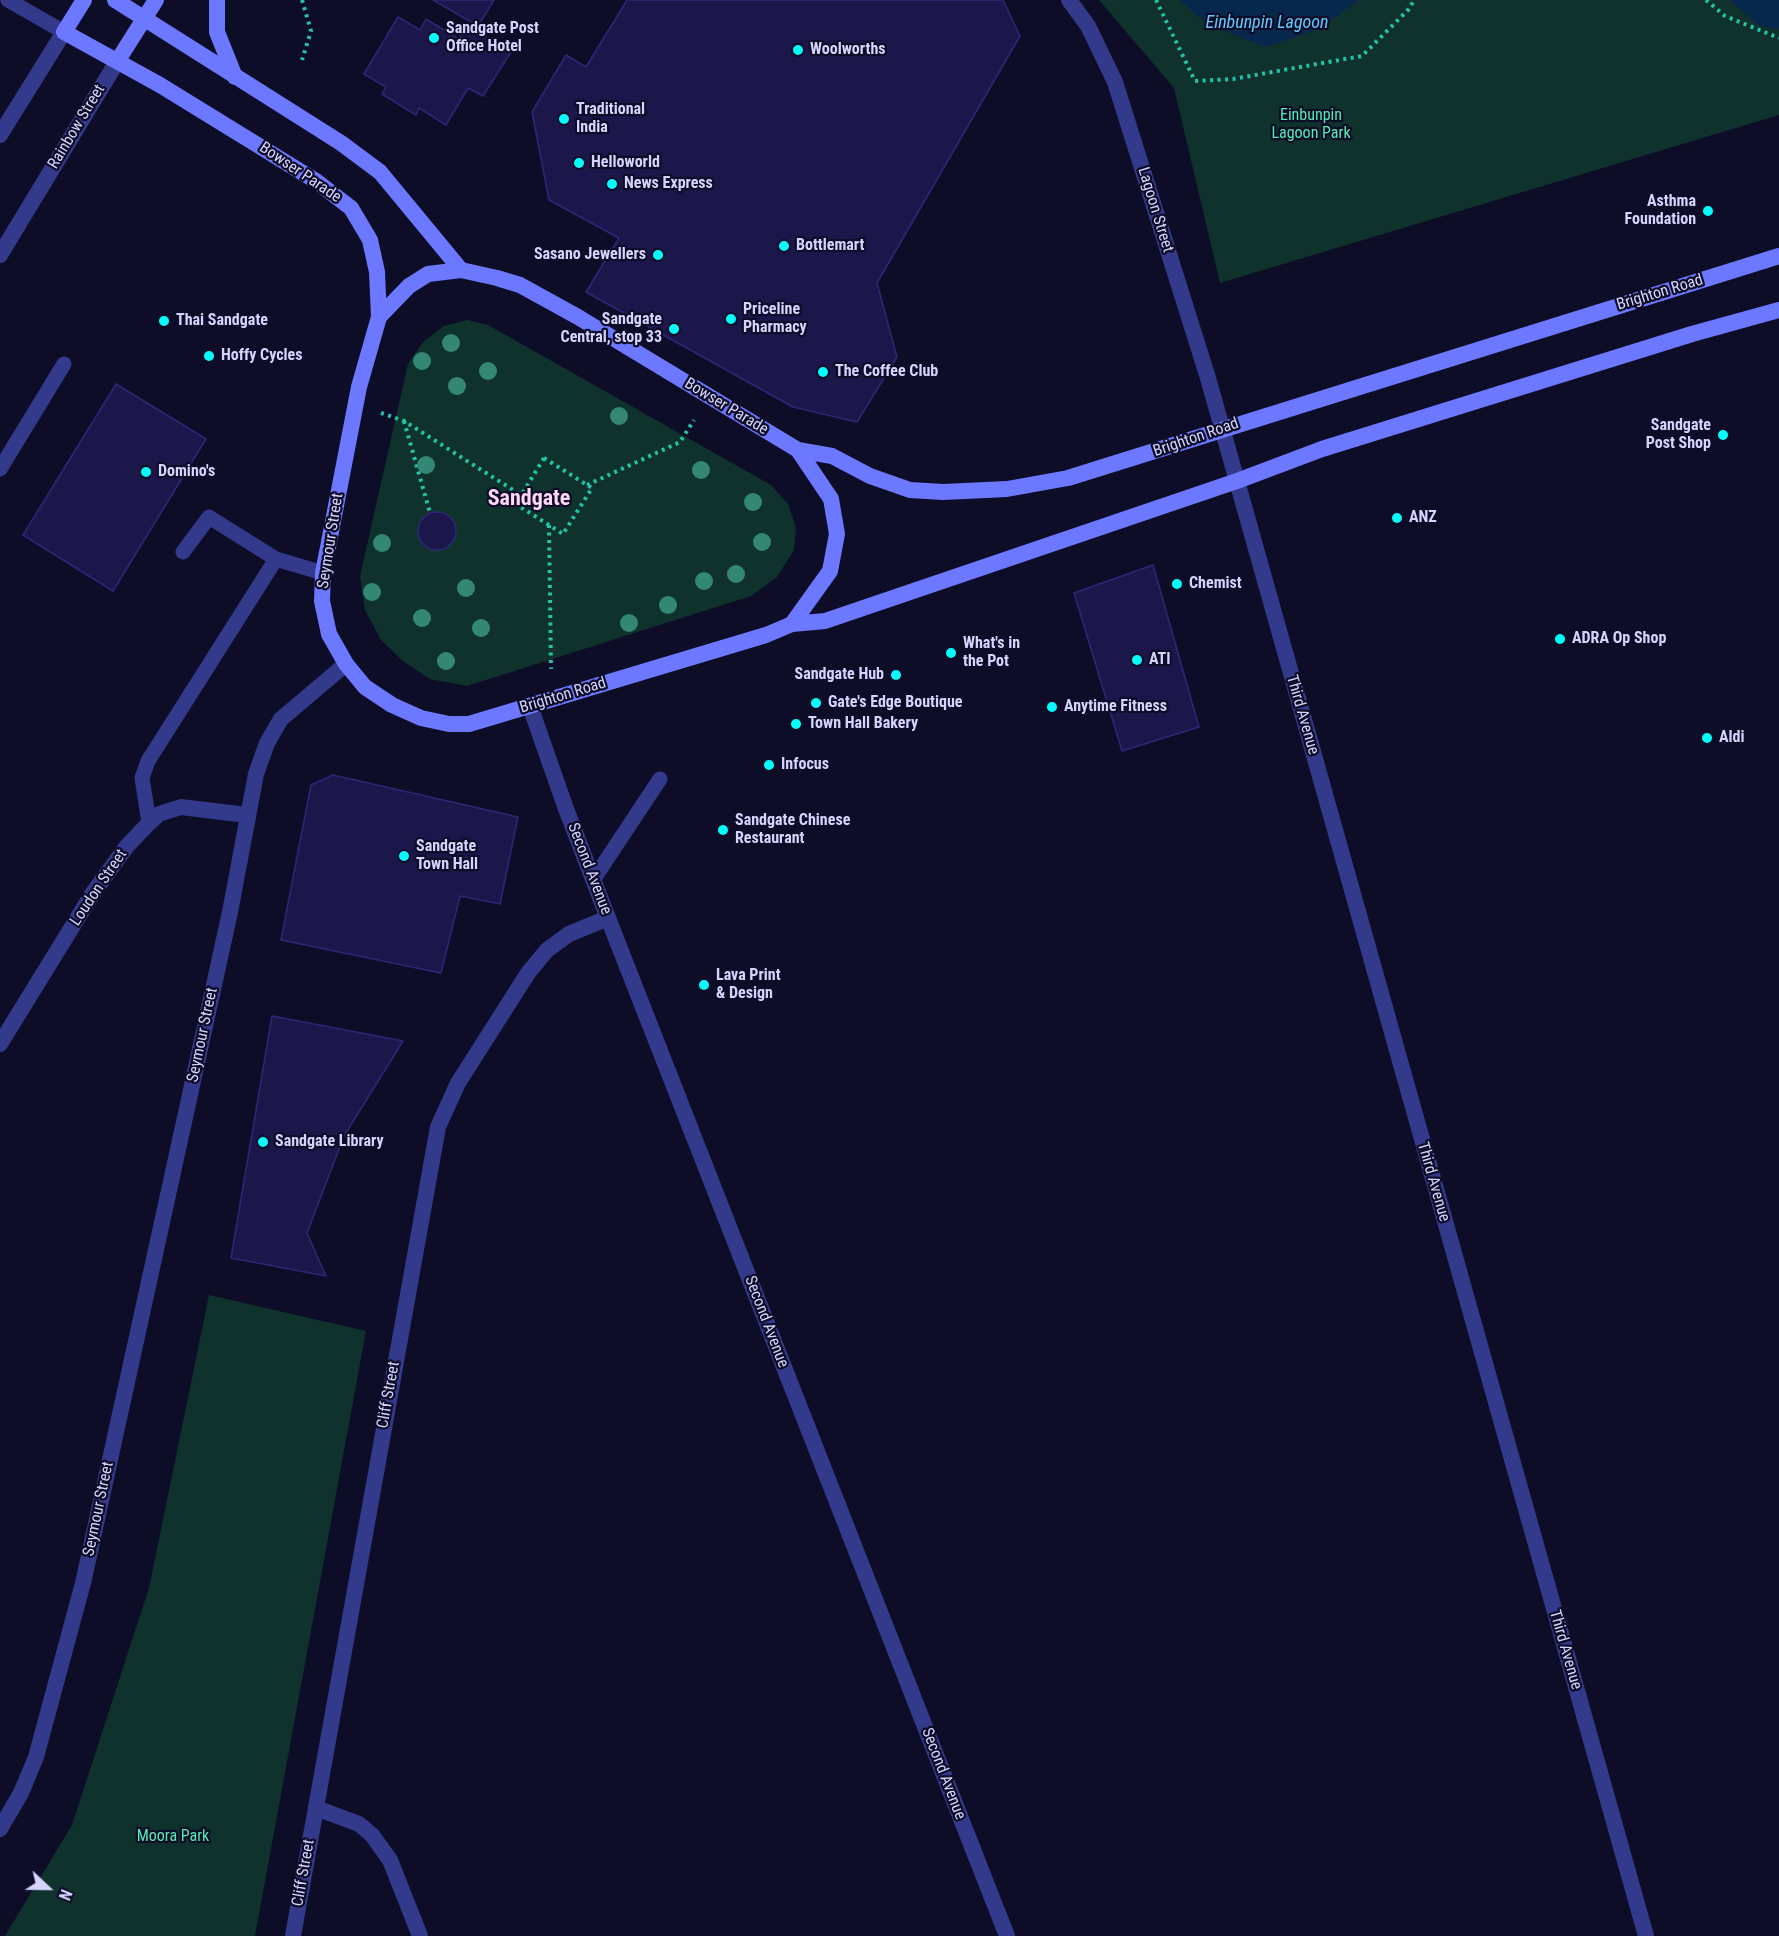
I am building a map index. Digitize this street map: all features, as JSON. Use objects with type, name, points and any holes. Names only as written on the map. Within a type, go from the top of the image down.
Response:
[{"type":"main road","points":[[64,32],[84,0]]},
{"type":"main road","points":[[115,0],[341,143],[380,172],[460,270]]},
{"type":"main road","name":"Rainbow Street","points":[[118,60],[156,0]]},
{"type":"main road","points":[[216,0],[218,32],[235,77]]},
{"type":"main road","name":"Bowser Parade","points":[[64,32],[118,60],[316,181],[351,208],[370,240],[377,272],[379,317]]},
{"type":"main road","name":"Brighton Road","points":[[798,450],[832,456],[870,477],[910,490],[943,492],[1007,489],[1068,478],[1779,256]]},
{"type":"main road","name":"Bowser Parade","points":[[379,317],[409,286],[428,274],[460,270],[520,285],[798,450]]},
{"type":"main road","name":"Brighton Road","points":[[346,664],[365,687],[392,705],[421,718],[469,724],[766,635],[792,624],[825,621],[1237,481],[1322,449],[1692,334],[1779,310]]},
{"type":"main road","name":"Seymour Street","points":[[346,664],[329,634],[322,601],[323,573],[359,387],[379,317]]},
{"type":"main road","points":[[792,624],[830,571],[837,534],[831,499],[798,450]]},
{"type":"street","name":"Lagoon Street","points":[[1069,0],[1088,26],[1115,82],[1221,429]]},
{"type":"street","points":[[0,135],[64,32]]},
{"type":"street","name":"Rainbow Street","points":[[0,255],[118,60]]},
{"type":"street","name":"Third Avenue","points":[[1221,429],[1646,1936]]},
{"type":"street","name":"Seymour Street","points":[[0,1828],[26,1783],[36,1757],[83,1583],[230,912],[247,815],[260,763],[267,743],[281,719],[346,664]]},
{"type":"street","name":"Second Avenue","points":[[530,706],[593,880],[1007,1936]]},
{"type":"street","name":"Loudon Street","points":[[0,1044],[93,893],[127,846],[149,822],[168,810],[181,807],[247,815]]},
{"type":"street","name":"Cliff Street","points":[[293,1936],[438,1127],[458,1083],[528,973],[547,950],[568,934],[608,918]]},
{"type":"street","points":[[316,1808],[359,1824],[372,1835],[390,1860],[420,1936]]},
{"type":"lane","points":[[8,0],[64,32]]},
{"type":"lane","points":[[0,469],[64,364]]},
{"type":"lane","points":[[183,552],[209,517],[276,559],[323,573]]},
{"type":"lane","points":[[149,822],[142,778],[148,761],[276,559]]},
{"type":"lane","points":[[593,880],[660,779]]},
{"type":"path","points":[[302,0],[310,31],[302,60]]},
{"type":"path","points":[[1156,0],[1195,81],[1233,79],[1362,56],[1409,9],[1414,0]]},
{"type":"path","points":[[1706,0],[1725,16],[1779,38]]},
{"type":"path","points":[[381,413],[404,421],[520,495]]},
{"type":"path","points":[[587,484],[680,442],[697,415]]},
{"type":"path","points":[[404,421],[430,513]]},
{"type":"path","points":[[544,458],[587,484],[592,488],[563,534],[516,504],[544,458]]},
{"type":"path","points":[[549,525],[551,669]]},
{"type":"green space","name":"Einbunpin Lagoon Park","points":[[1099,0],[1779,0],[1779,115],[1220,283],[1174,88]]},
{"type":"green space","points":[[467,320],[488,325],[771,485],[788,504],[796,528],[794,550],[777,577],[751,596],[467,686],[430,679],[403,661],[381,640],[365,610],[360,576],[408,364],[423,342],[444,326]]},
{"type":"green space","name":"Moora Park","points":[[209,1295],[366,1331],[255,1936],[5,1936],[72,1825],[149,1588]]},
{"type":"water","name":"Einbunpin Lagoon","points":[[1179,0],[1359,0],[1319,29],[1266,47],[1209,25]]},
{"type":"water","points":[[1730,0],[1779,0],[1779,29],[1758,25]]},
{"type":"building","points":[[433,0],[494,0],[478,26]]},
{"type":"building","points":[[627,0],[1003,0],[1020,36],[877,283],[897,357],[857,422],[793,407],[586,292],[619,238],[549,200],[532,112],[566,55],[586,67]]},
{"type":"building","points":[[398,17],[420,30],[426,19],[459,39],[467,26],[511,52],[483,96],[468,88],[446,125],[419,108],[416,115],[382,94],[386,87],[364,74]]},
{"type":"building","points":[[116,384],[206,439],[113,591],[23,535]]},
{"type":"building","points":[[437,512],[444,513],[450,518],[455,524],[455,538],[450,544],[444,549],[437,550],[430,549],[424,544],[419,538],[418,531],[419,524],[424,518],[430,513]]},
{"type":"building","name":"ATI","points":[[1153,565],[1199,727],[1122,751],[1074,593]]},
{"type":"building","name":"Sandgate Town Hall","points":[[333,775],[518,817],[500,904],[460,896],[441,973],[281,940],[311,785]]},
{"type":"building","points":[[272,1016],[403,1041],[344,1136],[307,1233],[326,1276],[231,1258]]},
{"type":"place","name":"Sandgate Post Office Hotel","points":[[434,38]]},
{"type":"place","name":"Woolworths","points":[[798,50]]},
{"type":"place","name":"Traditional India","points":[[564,119]]},
{"type":"place","name":"Helloworld","points":[[579,163]]},
{"type":"place","name":"News Express","points":[[612,184]]},
{"type":"place","name":"Asthma Foundation","points":[[1708,211]]},
{"type":"place","name":"Bottlemart","points":[[784,246]]},
{"type":"place","name":"Sasano Jewellers","points":[[658,255]]},
{"type":"place","name":"Priceline Pharmacy","points":[[731,319]]},
{"type":"place","name":"Thai Sandgate","points":[[164,321]]},
{"type":"place","name":"Sandgate Central, stop 33","points":[[674,329]]},
{"type":"place","name":"Hoffy Cycles","points":[[209,356]]},
{"type":"place","name":"The Coffee Club","points":[[823,372]]},
{"type":"place","name":"Sandgate Post Shop","points":[[1723,435]]},
{"type":"place","name":"Domino's","points":[[146,472]]},
{"type":"place","name":"ANZ","points":[[1397,518]]},
{"type":"place","name":"Chemist","points":[[1177,584]]},
{"type":"place","name":"ADRA Op Shop","points":[[1560,639]]},
{"type":"place","name":"What's in the Pot","points":[[951,653]]},
{"type":"place","name":"ATI","points":[[1137,660]]},
{"type":"place","name":"Sandgate Hub","points":[[896,675]]},
{"type":"place","name":"Gate's Edge Boutique","points":[[816,703]]},
{"type":"place","name":"Anytime Fitness","points":[[1052,707]]},
{"type":"place","name":"Town Hall Bakery","points":[[796,724]]},
{"type":"place","name":"Aldi","points":[[1707,738]]},
{"type":"place","name":"Infocus","points":[[769,765]]},
{"type":"place","name":"Sandgate Chinese Restaurant","points":[[723,830]]},
{"type":"place","name":"Sandgate Town Hall","points":[[404,856]]},
{"type":"place","name":"Lava Print & Design","points":[[704,985]]},
{"type":"place","name":"Sandgate Library","points":[[263,1142]]},
{"type":"district","name":"Sandgate","points":[[529,499]]}]
